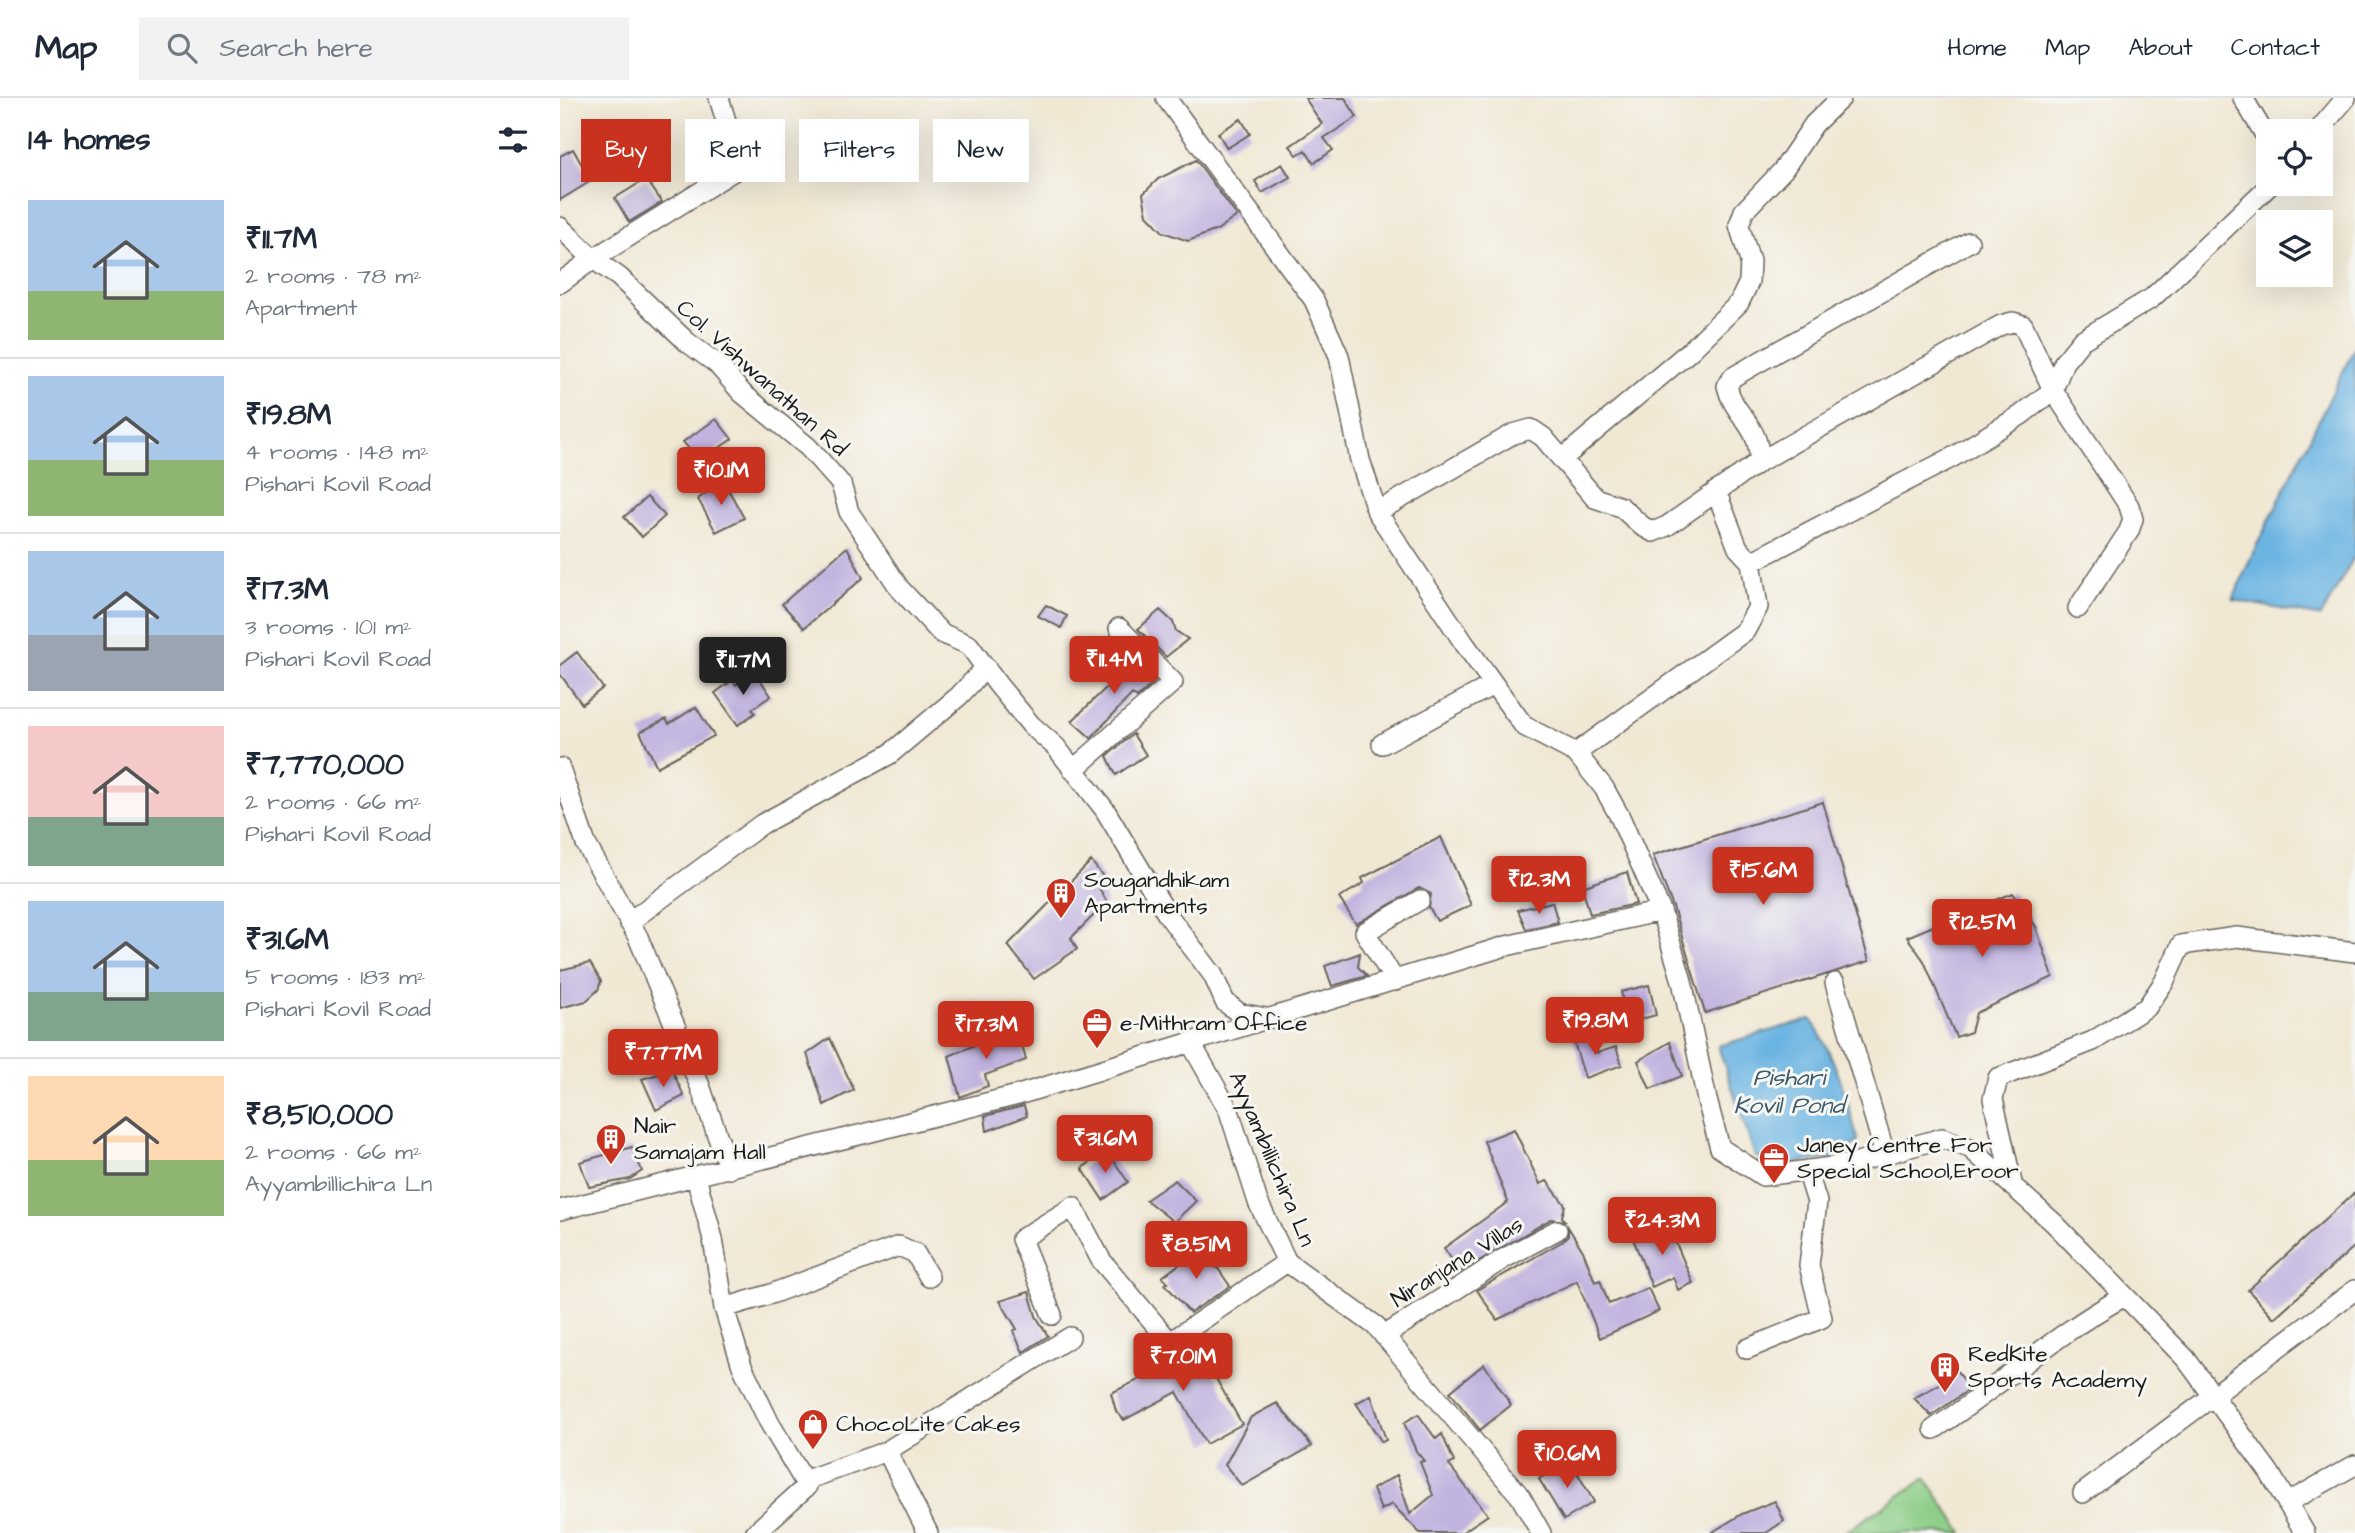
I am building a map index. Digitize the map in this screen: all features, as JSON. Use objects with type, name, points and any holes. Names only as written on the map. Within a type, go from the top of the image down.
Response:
[{"type":"street","points":[[560,283],[593,259],[740,167],[719,98]]},
{"type":"street","points":[[1166,98],[1314,300],[1339,356],[1360,460],[1377,512],[1493,685],[1524,726],[1576,753],[1604,788],[1620,817],[1661,911],[1682,981],[1720,1148],[1763,1176],[1847,1165],[1942,1138],[1970,1148],[2054,1223],[2186,1359],[2269,1472],[2305,1533]]},
{"type":"street","points":[[1562,459],[1690,351],[1739,303],[1749,282],[1750,261],[1739,225],[1744,211],[1783,170],[1814,124],[1841,98]]},
{"type":"street","points":[[2243,98],[2256,120]]},
{"type":"street","points":[[2328,119],[2346,98]]},
{"type":"street","points":[[1751,562],[1953,457],[2021,415],[2053,390],[2064,362],[2082,340],[2152,298],[2258,196]]},
{"type":"street","name":"Col. Vishwanathan Rd","points":[[560,227],[593,259],[619,277],[667,324],[717,364],[742,393],[808,447],[841,484],[849,512],[900,589],[941,633],[969,645],[1031,725],[1056,747],[1119,833],[1167,914],[1213,975],[1225,1002],[1239,1013],[1274,1019]]},
{"type":"street","points":[[1759,462],[1757,435],[1729,396],[1727,386],[1733,377],[1969,242]]},
{"type":"street","points":[[1377,512],[1513,434],[1531,429],[1562,459],[1595,498],[1621,507],[1653,532],[1667,526],[1759,462],[2001,325],[2013,322],[2023,325],[2053,390],[2129,506],[2133,519],[2129,531],[2078,608]]},
{"type":"street","points":[[1576,753],[1745,631],[1758,607],[1751,562],[1738,548],[1716,491]]},
{"type":"street","points":[[1073,770],[1173,682],[1119,628]]},
{"type":"street","points":[[629,922],[762,824],[890,754],[959,696],[986,667]]},
{"type":"street","points":[[1382,744],[1493,685]]},
{"type":"street","points":[[560,768],[586,844],[629,922],[700,1086],[729,1169]]},
{"type":"street","points":[[1395,981],[1365,932],[1420,900]]},
{"type":"street","points":[[560,1210],[1018,1095],[1506,946],[1661,911]]},
{"type":"street","points":[[2013,1187],[1993,1099],[1998,1078],[2093,1041],[2147,1007],[2164,982],[2181,944],[2237,937],[2355,953]]},
{"type":"street","points":[[1835,983],[1885,1154]]},
{"type":"street","name":"Ayyambillichira Ln","points":[[1191,1044],[1229,1111],[1258,1202],[1287,1262],[1376,1326],[1520,1496],[1541,1533]]},
{"type":"street","points":[[1746,1349],[1822,1318],[1809,1265],[1817,1202],[1807,1170]]},
{"type":"street","points":[[696,1177],[713,1239],[724,1308],[753,1388],[769,1422],[806,1480],[804,1491],[755,1533]]},
{"type":"street","points":[[1052,1315],[1021,1239],[1073,1207],[1101,1260],[1170,1342],[1287,1262]]},
{"type":"street","name":"Niranjana Villas","points":[[1384,1336],[1503,1259],[1557,1230]]},
{"type":"street","points":[[724,1308],[771,1294],[899,1246],[915,1253],[929,1277]]},
{"type":"street","points":[[2083,1493],[2355,1290]]},
{"type":"street","points":[[1934,1429],[1978,1401],[2046,1346],[2125,1296]]},
{"type":"street","points":[[806,1480],[887,1451],[1070,1337]]},
{"type":"street","points":[[887,1451],[928,1533]]},
{"type":"street","points":[[2287,1503],[2355,1465]]},
{"type":"green space","points":[[1926,1478],[1963,1533],[1844,1533]]},
{"type":"water","points":[[2355,347],[2355,555],[2321,617],[2233,600],[2250,559]]},
{"type":"water","name":"Pishari Kovil Pond","points":[[1811,1019],[1834,1063],[1858,1141],[1840,1157],[1774,1166],[1755,1156],[1718,1046]]},
{"type":"building","points":[[1305,98],[1345,98],[1357,117],[1324,138],[1333,150],[1314,163],[1305,150],[1297,155],[1290,146],[1322,124]]},
{"type":"building","points":[[1241,119],[1250,134],[1227,148],[1218,133]]},
{"type":"building","points":[[573,149],[581,163],[581,182],[589,182],[560,200],[560,156]]},
{"type":"building","points":[[1196,160],[1237,216],[1217,230],[1188,241],[1163,232],[1147,215],[1143,194],[1158,179]]},
{"type":"building","points":[[1282,164],[1290,177],[1262,193],[1255,181]]},
{"type":"building","points":[[641,182],[648,182],[662,202],[629,222],[615,198]]},
{"type":"building","points":[[716,419],[732,439],[700,461],[683,442]]},
{"type":"building","points":[[723,480],[744,518],[716,532],[698,499]]},
{"type":"building","points":[[647,497],[665,516],[642,537],[624,517]]},
{"type":"building","points":[[847,547],[863,578],[804,628],[782,604]]},
{"type":"building","points":[[1046,605],[1067,616],[1061,628],[1038,616]]},
{"type":"building","points":[[1160,610],[1173,622],[1176,631],[1188,639],[1166,657],[1138,629]]},
{"type":"building","points":[[577,652],[603,688],[582,704],[560,674],[560,665]]},
{"type":"building","points":[[1129,655],[1155,681],[1137,698],[1132,694],[1091,738],[1072,721],[1112,682],[1110,681]]},
{"type":"building","points":[[756,673],[771,696],[752,709],[755,713],[738,725],[715,693],[733,680],[736,685]]},
{"type":"building","points":[[696,707],[714,736],[657,767],[640,732],[666,719],[669,724]]},
{"type":"building","points":[[1133,734],[1146,755],[1116,775],[1107,756]]},
{"type":"building","points":[[1823,802],[1869,961],[1705,1013],[1673,907],[1653,855]]},
{"type":"building","points":[[1441,837],[1471,905],[1437,921],[1429,907],[1431,894],[1419,888],[1356,924],[1339,898],[1364,883],[1362,878]]},
{"type":"building","name":"Sougandhikam Apartments","points":[[1091,861],[1105,879],[1098,886],[1107,902],[1071,938],[1077,949],[1034,979],[1008,945]]},
{"type":"building","points":[[1627,872],[1636,904],[1590,914],[1582,887]]},
{"type":"building","points":[[2013,893],[2036,927],[2053,977],[1976,1013],[1971,1032],[1956,1037],[1924,961],[1907,937]]},
{"type":"building","points":[[1552,902],[1558,922],[1526,929],[1518,910]]},
{"type":"building","points":[[1360,953],[1358,967],[1367,976],[1332,986],[1325,966]]},
{"type":"building","points":[[590,963],[601,981],[598,990],[586,1001],[560,1008],[560,970]]},
{"type":"building","points":[[1649,985],[1656,1015],[1627,1023],[1621,992]]},
{"type":"building","points":[[1017,1027],[1026,1060],[985,1075],[988,1086],[960,1097],[949,1056]]},
{"type":"building","points":[[1592,1033],[1597,1053],[1616,1047],[1622,1065],[1585,1078],[1573,1039]]},
{"type":"building","points":[[830,1038],[854,1090],[824,1105],[807,1054]]},
{"type":"building","points":[[1670,1042],[1682,1076],[1650,1089],[1638,1061]]},
{"type":"building","points":[[672,1070],[684,1096],[656,1110],[642,1079]]},
{"type":"building","points":[[1024,1106],[1027,1116],[987,1131],[985,1116]]},
{"type":"building","points":[[1514,1129],[1540,1184],[1547,1181],[1565,1205],[1562,1217],[1565,1221],[1551,1219],[1460,1272],[1444,1248],[1508,1202],[1484,1141]]},
{"type":"building","name":"Nair Samajam Hall","points":[[632,1147],[642,1171],[630,1179],[589,1187],[580,1162]]},
{"type":"building","points":[[1107,1151],[1128,1182],[1103,1200],[1082,1168]]},
{"type":"building","points":[[1175,1180],[1196,1201],[1174,1222],[1146,1200]]},
{"type":"building","points":[[2355,1192],[2355,1246],[2274,1318],[2248,1290]]},
{"type":"building","points":[[1667,1222],[1693,1283],[1678,1290],[1673,1277],[1652,1287],[1632,1236]]},
{"type":"building","points":[[1568,1227],[1583,1251],[1595,1282],[1600,1280],[1609,1304],[1648,1288],[1659,1311],[1600,1338],[1577,1281],[1497,1320],[1477,1290],[1563,1241],[1568,1236]]},
{"type":"building","points":[[1203,1247],[1230,1286],[1190,1313],[1162,1277]]},
{"type":"building","points":[[1029,1292],[1036,1316],[1048,1336],[1023,1352],[1013,1331],[1017,1329],[1000,1301]]},
{"type":"building","points":[[1194,1340],[1242,1424],[1206,1444],[1177,1392],[1124,1420],[1116,1411],[1111,1393],[1172,1364],[1169,1354]]},
{"type":"building","points":[[1484,1364],[1511,1405],[1480,1430],[1450,1392]]},
{"type":"building","name":"RedKite Sports Academy","points":[[1954,1368],[1971,1388],[1931,1416],[1914,1398],[1938,1385]]},
{"type":"building","points":[[1371,1395],[1386,1440],[1382,1442],[1356,1403]]},
{"type":"building","points":[[1277,1403],[1312,1446],[1242,1486],[1225,1465],[1251,1417]]},
{"type":"building","points":[[1418,1414],[1436,1439],[1442,1434],[1454,1462],[1449,1465],[1488,1515],[1461,1533],[1420,1533],[1392,1504],[1381,1510],[1373,1489],[1397,1475],[1410,1514],[1433,1495],[1420,1462],[1424,1461],[1416,1451],[1404,1423]]},
{"type":"building","points":[[1570,1460],[1594,1502],[1564,1520],[1539,1479]]},
{"type":"building","points":[[1775,1501],[1784,1521],[1766,1533],[1711,1533],[1742,1514]]},
{"type":"place","name":"Sougandhikam Apartments","points":[[1061,920]]},
{"type":"place","name":"e-Mithram Office","points":[[1097,1050]]},
{"type":"place","name":"Nair Samajam Hall","points":[[611,1166]]},
{"type":"place","name":"Janey Centre For Special School,Eroor","points":[[1774,1185]]},
{"type":"place","name":"RedKite Sports Academy","points":[[1945,1394]]},
{"type":"place","name":"ChocoLite Cakes","points":[[813,1451]]}]
